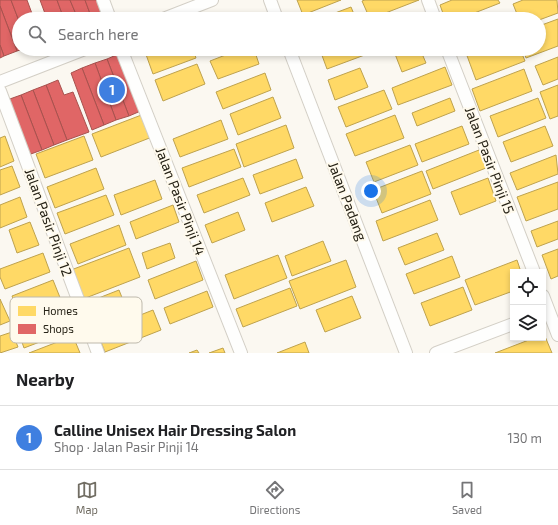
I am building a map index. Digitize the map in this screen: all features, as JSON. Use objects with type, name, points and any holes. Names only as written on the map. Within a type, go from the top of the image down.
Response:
[{"type":"street","points":[[103,0],[107,12]]},
{"type":"street","points":[[181,12],[212,0]]},
{"type":"street","points":[[270,0],[274,12]]},
{"type":"street","points":[[428,0],[432,12]]},
{"type":"street","points":[[0,82],[67,56]]},
{"type":"street","name":"Jalan Pasir Pinji 14","points":[[125,56],[241,353]]},
{"type":"street","name":"Jalan Padang","points":[[292,56],[406,353]]},
{"type":"street","name":"Jalan Pasir Pinji 15","points":[[450,56],[533,269]]},
{"type":"street","name":"Jalan Pasir Pinji 12","points":[[0,91],[77,297]]},
{"type":"street","points":[[550,310],[558,335]]},
{"type":"street","points":[[436,353],[510,325]]},
{"type":"street","name":"Jalan Pasir Pinji 12","points":[[94,343],[98,353]]},
{"type":"building: Homes","points":[[297,0],[341,0],[311,12],[302,12]]},
{"type":"building: Homes","points":[[419,0],[388,12],[367,12],[362,1]]},
{"type":"building: Homes","points":[[452,0],[498,0],[500,3],[477,12],[442,12],[440,5]]},
{"type":"building: Homes","points":[[523,0],[557,0],[558,13],[546,17],[546,12],[516,12],[513,4]]},
{"type":"building: Homes","points":[[351,7],[353,12],[338,12]]},
{"type":"building: Homes","points":[[558,19],[558,46],[546,50],[546,23]]},
{"type":"building: Homes","points":[[147,56],[195,56],[196,58],[153,74]]},
{"type":"building: Homes","points":[[223,56],[256,56],[259,64],[218,79],[210,61]]},
{"type":"building: Homes","points":[[322,56],[362,56],[327,69]]},
{"type":"building: Homes","points":[[396,56],[423,56],[426,63],[402,72]]},
{"type":"building: Homes","points":[[467,56],[523,56],[525,61],[476,80]]},
{"type":"building: Homes","points":[[558,57],[558,79],[543,85],[535,66]]},
{"type":"building: Homes","points":[[197,64],[205,84],[163,101],[155,80]]},
{"type":"building: Homes","points":[[445,67],[452,85],[398,105],[392,88]]},
{"type":"building: Homes","points":[[360,68],[368,87],[335,100],[328,80]]},
{"type":"building: Homes","points":[[524,69],[532,91],[480,111],[472,89]]},
{"type":"building: Homes","points":[[265,73],[271,90],[223,109],[216,92]]},
{"type":"building: Homes","points":[[558,85],[558,116],[550,119],[540,92]]},
{"type":"building: Homes","points":[[384,90],[392,109],[346,127],[338,107]]},
{"type":"building: Homes","points":[[273,97],[281,118],[238,135],[230,114]]},
{"type":"building: Homes","points":[[450,98],[455,111],[417,126],[412,113]]},
{"type":"building: Homes","points":[[538,98],[546,118],[498,137],[490,116]]},
{"type":"building: Homes","points":[[144,114],[152,137],[101,157],[92,134]]},
{"type":"building: Homes","points":[[395,115],[404,138],[355,156],[346,134]]},
{"type":"building: Homes","points":[[221,120],[228,139],[180,157],[173,139]]},
{"type":"building: Homes","points":[[286,125],[294,148],[244,167],[236,144]]},
{"type":"building: Homes","points":[[462,126],[469,144],[422,162],[415,144]]},
{"type":"building: Homes","points":[[545,126],[553,146],[511,162],[503,142]]},
{"type":"building: Homes","points":[[5,136],[14,161],[0,167],[0,138]]},
{"type":"building: Homes","points":[[84,136],[93,160],[45,178],[36,154]]},
{"type":"building: Homes","points":[[410,145],[418,165],[374,182],[366,162]]},
{"type":"building: Homes","points":[[234,149],[241,167],[189,187],[182,168]]},
{"type":"building: Homes","points":[[479,150],[486,168],[433,189],[426,171]]},
{"type":"building: Homes","points":[[556,155],[558,174],[517,190],[510,173]]},
{"type":"building: Homes","points":[[296,159],[303,178],[260,194],[253,175]]},
{"type":"building: Homes","points":[[12,166],[20,187],[0,195],[0,170]]},
{"type":"building: Homes","points":[[96,168],[104,189],[55,208],[47,187]]},
{"type":"building: Homes","points":[[422,171],[431,194],[382,213],[373,190]]},
{"type":"building: Homes","points":[[243,178],[250,195],[204,213],[197,195]]},
{"type":"building: Homes","points":[[488,178],[496,201],[460,215],[451,192]]},
{"type":"building: Homes","points":[[155,180],[162,199],[121,215],[114,195]]},
{"type":"building: Homes","points":[[558,182],[558,209],[526,221],[517,197]]},
{"type":"building: Homes","points":[[306,187],[314,206],[272,222],[265,203]]},
{"type":"building: Homes","points":[[106,195],[114,215],[65,234],[57,213]]},
{"type":"building: Homes","points":[[20,197],[27,217],[0,228],[0,205]]},
{"type":"building: Homes","points":[[430,200],[438,220],[383,241],[376,221]]},
{"type":"building: Homes","points":[[173,205],[179,222],[136,239],[130,222]]},
{"type":"building: Homes","points":[[238,212],[245,230],[212,243],[205,225]]},
{"type":"building: Homes","points":[[558,221],[558,239],[537,247],[531,231]]},
{"type":"building: Homes","points":[[30,222],[39,245],[17,253],[9,230]]},
{"type":"building: Homes","points":[[119,225],[126,245],[78,264],[70,244]]},
{"type":"building: Homes","points":[[437,233],[444,250],[405,265],[398,248]]},
{"type":"building: Homes","points":[[323,241],[331,261],[292,276],[285,256]]},
{"type":"building: Homes","points":[[170,243],[175,258],[147,269],[142,253]]},
{"type":"building: Homes","points":[[129,248],[140,277],[88,297],[82,297],[71,270]]},
{"type":"building: Homes","points":[[558,249],[558,276],[551,279],[542,255]]},
{"type":"building: Homes","points":[[43,253],[50,272],[5,289],[0,277],[0,269]]},
{"type":"building: Homes","points":[[278,255],[287,278],[234,299],[225,275]]},
{"type":"building: Homes","points":[[452,256],[460,277],[414,294],[406,274]]},
{"type":"building: Homes","points":[[346,260],[356,287],[300,309],[289,281]]},
{"type":"building: Homes","points":[[517,260],[520,269],[510,269],[510,292],[475,305],[465,280]]},
{"type":"building: Homes","points":[[196,261],[203,280],[155,299],[148,280]]},
{"type":"building: Homes","points":[[53,280],[60,297],[12,297]]},
{"type":"building: Homes","points":[[463,287],[472,310],[430,326],[421,303]]},
{"type":"building: Homes","points":[[290,288],[297,306],[243,327],[236,309]]},
{"type":"building: Homes","points":[[119,290],[122,297],[101,297]]},
{"type":"building: Homes","points":[[207,291],[213,307],[170,324],[164,308]]},
{"type":"building: Homes","points":[[352,296],[361,318],[325,332],[316,310]]},
{"type":"building: Homes","points":[[0,299],[10,321],[0,325]]},
{"type":"building: Homes","points":[[153,310],[161,330],[142,337],[142,314]]},
{"type":"building: Homes","points":[[10,333],[10,343],[16,343],[18,347],[0,353],[0,336]]},
{"type":"building: Homes","points":[[546,339],[552,353],[495,353],[526,341],[546,341]]},
{"type":"building: Homes","points":[[305,342],[309,353],[277,353]]},
{"type":"building: Homes","points":[[22,343],[37,343],[24,348]]},
{"type":"building: Homes","points":[[55,343],[76,343],[80,353],[29,353]]},
{"type":"building: Homes","points":[[101,343],[128,343],[105,352]]},
{"type":"building: Homes","points":[[223,348],[225,353],[209,353]]},
{"type":"building: Homes","points":[[197,350],[199,353],[189,353]]},
{"type":"building: Shops","points":[[0,0],[11,0],[16,12],[12,12],[12,38],[0,6]]},
{"type":"building: Shops","points":[[11,0],[27,0],[31,12],[16,12]]},
{"type":"building: Shops","points":[[40,0],[57,0],[61,12],[44,12]]},
{"type":"building: Shops","points":[[57,0],[70,0],[75,12],[61,12]]},
{"type":"building: Shops","points":[[70,0],[85,0],[89,12],[75,12]]},
{"type":"building: Shops","points":[[85,0],[100,0],[105,12],[89,12]]},
{"type":"building: Shops","points":[[0,6],[12,38],[12,53],[4,56],[0,45]]},
{"type":"building: Shops","points":[[0,45],[4,56],[0,58]]},
{"type":"building: Shops","points":[[114,56],[122,56],[143,110],[129,116],[107,59]]},
{"type":"building: Shops","points":[[107,59],[129,116],[116,120],[95,63]]},
{"type":"building: Shops","points":[[95,63],[116,120],[104,125],[82,68]]},
{"type":"building: Shops","points":[[82,68],[104,125],[92,130],[71,73]]},
{"type":"building: Shops","points":[[58,80],[64,95],[73,92],[89,132],[67,140],[46,85]]},
{"type":"building: Shops","points":[[46,85],[67,140],[54,145],[33,90]]},
{"type":"building: Shops","points":[[33,90],[54,145],[42,150],[21,95]]},
{"type":"building: Shops","points":[[21,95],[42,150],[28,155],[7,100]]},
{"type":"place","name":"Calline Unisex Hair Dressing Salon","points":[[112,90]]}]
